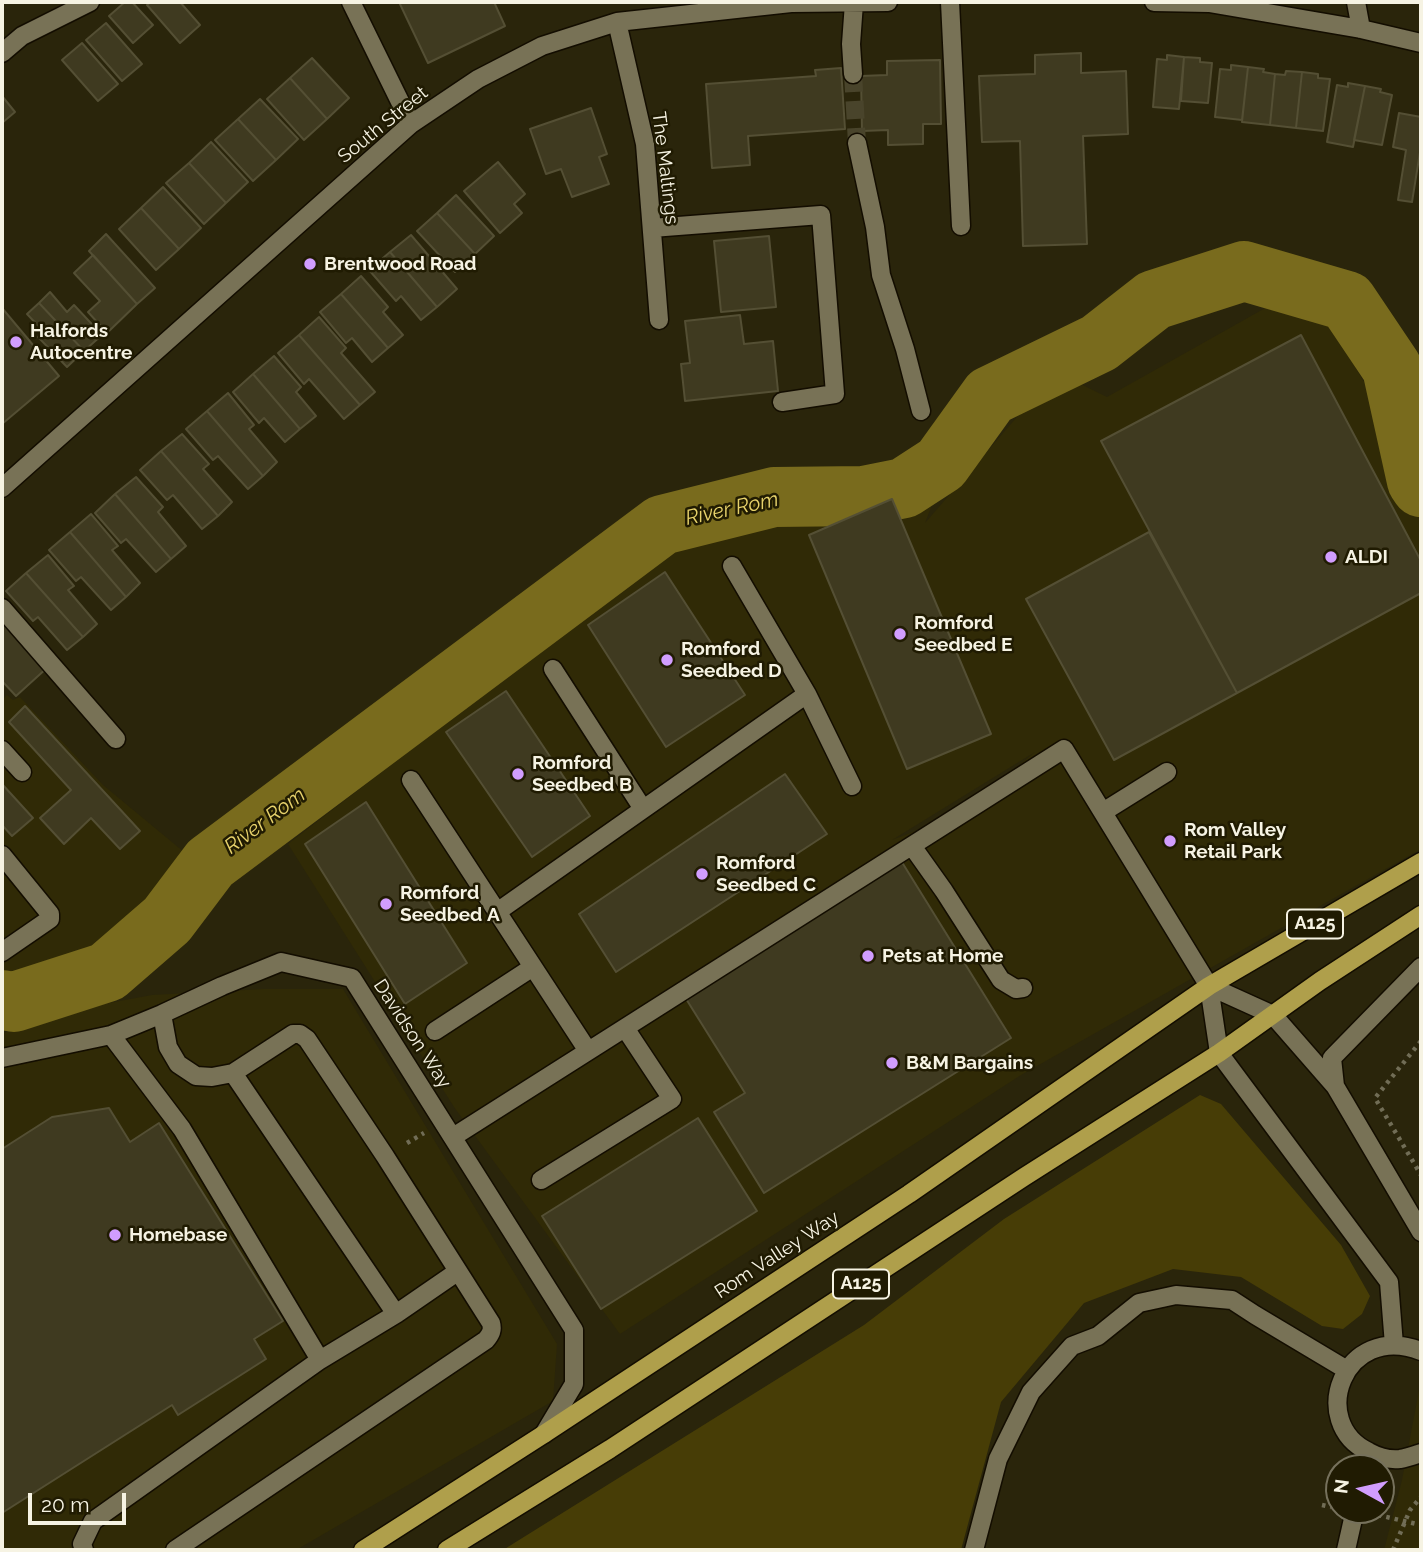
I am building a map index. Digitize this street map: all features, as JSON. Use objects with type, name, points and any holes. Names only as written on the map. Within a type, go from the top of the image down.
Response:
[{"type":"main road","name":"Rom Valley Way","points":[[363,1550],[909,1194],[1209,986],[1421,862]]},
{"type":"main road","name":"A125","points":[[447,1550],[610,1449],[1024,1177],[1219,1053],[1320,981],[1421,915]]},
{"type":"street","points":[[2,52],[22,36],[90,2]]},
{"type":"street","points":[[351,2],[411,124]]},
{"type":"street","name":"South Street","points":[[2,488],[411,124],[478,79],[542,46],[617,22],[791,2],[888,2]]},
{"type":"street","points":[[950,2],[961,226]]},
{"type":"street","points":[[1154,2],[1209,3],[1361,29],[1421,43]]},
{"type":"street","points":[[1356,2],[1361,29]]},
{"type":"street","points":[[853,74],[851,44],[854,3]]},
{"type":"street","name":"The Maltings","points":[[617,22],[645,144],[659,320]]},
{"type":"street","points":[[857,143],[875,227],[881,275],[905,349],[921,411]]},
{"type":"street","points":[[652,228],[821,215],[835,394],[782,402]]},
{"type":"street","points":[[732,566],[807,694],[852,786]]},
{"type":"street","points":[[2,608],[116,739]]},
{"type":"street","points":[[553,668],[643,809]]},
{"type":"street","points":[[496,912],[807,694]]},
{"type":"street","points":[[448,1129],[625,1028],[1064,749],[1209,986],[1219,1053],[1389,1282],[1394,1345]]},
{"type":"street","points":[[2,750],[22,772]]},
{"type":"street","points":[[1103,812],[1167,772]]},
{"type":"street","points":[[411,780],[587,1051]]},
{"type":"street","points":[[912,846],[977,927],[1002,980],[1016,989],[1023,988]]},
{"type":"street","points":[[2,855],[50,914],[50,919],[2,952]]},
{"type":"street","name":"Davidson Way","points":[[2,1058],[111,1035],[281,962],[352,978],[574,1330],[574,1384],[544,1434]]},
{"type":"street","points":[[435,1031],[533,967]]},
{"type":"street","points":[[1335,1086],[1332,1059],[1421,967]]},
{"type":"street","points":[[1209,986],[1273,1015],[1335,1086],[1421,1232]]},
{"type":"street","points":[[162,1014],[168,1047],[178,1064],[196,1076],[212,1077],[233,1073],[293,1034],[300,1034],[307,1039],[385,1156],[492,1328],[486,1339],[175,1550]]},
{"type":"street","points":[[541,1180],[672,1099],[625,1028]]},
{"type":"street","points":[[111,1035],[182,1129],[320,1360]]},
{"type":"street","points":[[233,1073],[396,1314]]},
{"type":"street","points":[[84,1550],[82,1544],[93,1521],[320,1360],[396,1314],[457,1272]]},
{"type":"street","points":[[974,1550],[998,1460],[1031,1392],[1072,1346],[1098,1336],[1139,1303],[1176,1294],[1232,1300],[1347,1370]]},
{"type":"street","points":[[1367,1454],[1349,1437],[1341,1421],[1338,1404],[1340,1386],[1347,1370],[1356,1359],[1381,1347],[1408,1346],[1421,1352]]},
{"type":"street","points":[[1395,1460],[1421,1453]]},
{"type":"street","points":[[1346,1550],[1352,1524]]},
{"type":"path","points":[[1421,1041],[1375,1098],[1421,1175]]},
{"type":"path","points":[[385,1156],[448,1129]]},
{"type":"path","points":[[1393,1550],[1410,1510],[1421,1496]]},
{"type":"path","points":[[1395,1519],[1421,1525]]},
{"type":"shaded area","name":"Rom Valley Retail Park","points":[[1308,284],[1421,482],[1421,849],[1021,1075],[620,1334],[454,1107],[288,844],[691,534],[811,507],[932,505],[925,523],[1056,372],[1107,397]],"holes":[[[1035,752],[961,814],[892,840]]]},
{"type":"shaded area","points":[[7,695],[13,700],[20,697],[103,785],[196,862],[105,955],[2,981],[2,700]]},
{"type":"shaded area","points":[[264,989],[343,989],[557,1344],[553,1401],[296,1550],[2,1550],[2,1034],[50,1014],[152,995]]},
{"type":"shaded area","points":[[1200,1095],[1221,1104],[1341,1245],[1370,1296],[1362,1314],[1343,1329],[1322,1326],[1241,1277],[1173,1269],[1084,1303],[1001,1402],[961,1550],[503,1550],[864,1325],[1004,1219]]},
{"type":"shaded area","points":[[1421,1380],[1421,1550],[1384,1550],[1391,1524],[1395,1524],[1395,1507]]},
{"type":"building","points":[[125,2],[132,2],[153,25],[133,43],[109,16]]},
{"type":"building","points":[[151,2],[180,2],[200,25],[180,43],[147,5]]},
{"type":"building","points":[[399,2],[494,2],[505,26],[428,63]]},
{"type":"building","points":[[106,23],[142,64],[122,81],[86,40]]},
{"type":"building","points":[[82,43],[118,84],[98,101],[62,60]]},
{"type":"building","points":[[1081,53],[1081,73],[1126,71],[1128,134],[1083,136],[1087,244],[1023,246],[1020,141],[982,142],[979,76],[1035,74],[1035,55]]},
{"type":"building","points":[[1167,55],[1184,57],[1179,109],[1153,107],[1157,59],[1167,60]]},
{"type":"building","points":[[1184,57],[1200,58],[1200,62],[1212,63],[1208,103],[1181,101]]},
{"type":"building","points":[[312,58],[349,98],[327,119],[290,78]]},
{"type":"building","points":[[940,60],[941,124],[923,124],[923,144],[888,145],[888,130],[862,131],[861,76],[887,75],[887,61]]},
{"type":"building","points":[[1231,65],[1248,67],[1242,120],[1215,117],[1220,69],[1231,70]]},
{"type":"building","points":[[1248,67],[1275,74],[1270,125],[1242,122]]},
{"type":"building","points":[[841,68],[845,129],[748,136],[750,165],[712,168],[706,84],[816,76],[815,70]]},
{"type":"building","points":[[1286,71],[1302,72],[1296,128],[1270,125],[1275,74],[1285,75]]},
{"type":"building","points":[[1302,72],[1330,79],[1323,131],[1296,128]]},
{"type":"building","points":[[290,78],[327,119],[304,140],[267,99]]},
{"type":"building","points":[[1348,83],[1365,86],[1353,147],[1327,142],[1337,85],[1348,87]]},
{"type":"building","points":[[1365,86],[1381,89],[1380,92],[1392,95],[1382,145],[1354,140]]},
{"type":"building","points":[[2,96],[15,112],[2,123]]},
{"type":"building","points":[[260,99],[298,139],[276,160],[238,119]]},
{"type":"building","points":[[591,108],[607,154],[599,157],[609,184],[572,197],[561,169],[546,174],[530,129]]},
{"type":"building","points":[[1399,113],[1421,117],[1421,146],[1412,202],[1398,200],[1406,150],[1393,147]]},
{"type":"building","points":[[238,119],[276,160],[253,181],[215,140]]},
{"type":"building","points":[[211,142],[248,182],[226,203],[189,163]]},
{"type":"building","points":[[498,162],[525,194],[514,204],[522,213],[500,233],[464,191]]},
{"type":"building","points":[[189,163],[226,203],[204,224],[166,183]]},
{"type":"building","points":[[163,187],[201,228],[179,249],[141,208]]},
{"type":"building","points":[[456,195],[494,236],[475,254],[437,213]]},
{"type":"building","points":[[141,208],[179,249],[156,270],[119,229]]},
{"type":"building","points":[[437,213],[475,254],[455,272],[417,231]]},
{"type":"building","points":[[106,234],[155,288],[137,304],[89,251]]},
{"type":"building","points":[[411,235],[457,289],[437,307],[390,252]]},
{"type":"building","points":[[769,236],[776,307],[721,312],[714,241]]},
{"type":"building","points":[[390,252],[437,307],[421,320],[401,296],[396,301],[369,270]]},
{"type":"building","points":[[93,255],[137,304],[107,333],[88,312],[100,301],[74,273]]},
{"type":"building","points":[[361,276],[388,307],[383,312],[403,335],[388,348],[341,294]]},
{"type":"building","points":[[50,292],[67,312],[74,305],[102,335],[84,351],[39,303]]},
{"type":"building","points":[[341,294],[388,348],[372,362],[352,338],[346,343],[320,312]]},
{"type":"building","points":[[39,303],[84,351],[67,367],[38,337],[43,331],[27,314]]},
{"type":"building","name":"Halfords Autocentre","points":[[2,308],[59,376],[2,424]]},
{"type":"building","points":[[740,315],[744,344],[773,341],[778,391],[685,401],[681,364],[690,363],[685,321]]},
{"type":"building","points":[[319,317],[346,348],[341,353],[375,392],[360,405],[299,335]]},
{"type":"building","points":[[299,335],[360,405],[344,419],[309,379],[304,384],[278,353]]},
{"type":"building","points":[[1301,335],[1421,561],[1421,593],[1237,693],[1101,441]]},
{"type":"building","points":[[274,356],[301,387],[296,392],[316,416],[300,429],[253,374]]},
{"type":"building","points":[[253,374],[300,429],[285,442],[264,418],[259,423],[233,392]]},
{"type":"building","points":[[228,393],[254,425],[249,429],[277,462],[263,476],[207,411]]},
{"type":"building","points":[[207,411],[263,476],[248,489],[218,456],[213,460],[186,429]]},
{"type":"building","points":[[182,434],[209,464],[203,469],[232,502],[218,516],[161,451]]},
{"type":"building","points":[[161,451],[218,516],[202,529],[173,495],[167,500],[140,470]]},
{"type":"building","points":[[136,477],[163,507],[158,512],[186,546],[171,559],[115,494]]},
{"type":"building","points":[[115,494],[171,559],[156,572],[126,539],[121,543],[95,513]]},
{"type":"building","name":"Romford Seedbed E","points":[[892,499],[991,734],[907,769],[809,535]]},
{"type":"building","points":[[91,514],[118,546],[112,550],[140,583],[126,597],[70,532]]},
{"type":"building","points":[[70,532],[126,597],[111,610],[81,577],[76,581],[49,550]]},
{"type":"building","points":[[1149,532],[1237,693],[1114,760],[1026,599]]},
{"type":"building","points":[[48,555],[74,586],[68,590],[97,624],[83,637],[26,573]]},
{"type":"building","name":"Romford Seedbed D","points":[[665,572],[745,695],[666,747],[588,625]]},
{"type":"building","points":[[26,573],[83,637],[67,650],[38,617],[33,621],[6,591]]},
{"type":"building","points":[[2,616],[48,667],[16,696],[2,681]]},
{"type":"building","name":"Romford Seedbed B","points":[[506,691],[590,816],[532,857],[446,732]]},
{"type":"building","points":[[25,706],[140,831],[120,849],[91,818],[64,844],[40,818],[71,790],[9,722]]},
{"type":"building","name":"Romford Seedbed C","points":[[785,774],[827,834],[616,972],[579,914]]},
{"type":"building","points":[[2,784],[33,818],[12,836],[2,825]]},
{"type":"building","name":"Romford Seedbed A","points":[[366,802],[467,963],[405,1004],[305,844]]},
{"type":"building","points":[[900,859],[1011,1038],[764,1193],[714,1112],[745,1093],[683,994]]},
{"type":"building","name":"Homebase","points":[[109,1108],[130,1142],[159,1123],[283,1321],[254,1339],[266,1359],[178,1415],[172,1405],[2,1513],[2,1149],[52,1117]]},
{"type":"building","points":[[698,1118],[757,1211],[601,1309],[542,1216]]},
{"type":"waterway","name":"River Rom","points":[[2,1000],[14,1002],[107,972],[167,920],[210,863],[662,525],[774,497],[864,496],[904,488],[941,464],[990,396],[1099,343],[1154,300],[1244,271],[1347,301],[1392,368],[1417,481],[1421,487]]},
{"type":"tunnel","points":[[853,74],[857,143]]},
{"type":"place","name":"Brentwood Road","points":[[310,264]]},
{"type":"place","name":"Halfords Autocentre","points":[[16,342]]},
{"type":"place","name":"ALDI","points":[[1331,557]]},
{"type":"place","name":"Romford Seedbed E","points":[[900,634]]},
{"type":"place","name":"Romford Seedbed D","points":[[667,660]]},
{"type":"place","name":"Romford Seedbed B","points":[[518,774]]},
{"type":"place","name":"Rom Valley Retail Park","points":[[1170,841]]},
{"type":"place","name":"Romford Seedbed C","points":[[702,874]]},
{"type":"place","name":"Romford Seedbed A","points":[[386,904]]},
{"type":"place","name":"Pets at Home","points":[[868,956]]},
{"type":"place","name":"B&M Bargains","points":[[892,1063]]},
{"type":"place","name":"Homebase","points":[[115,1235]]}]
